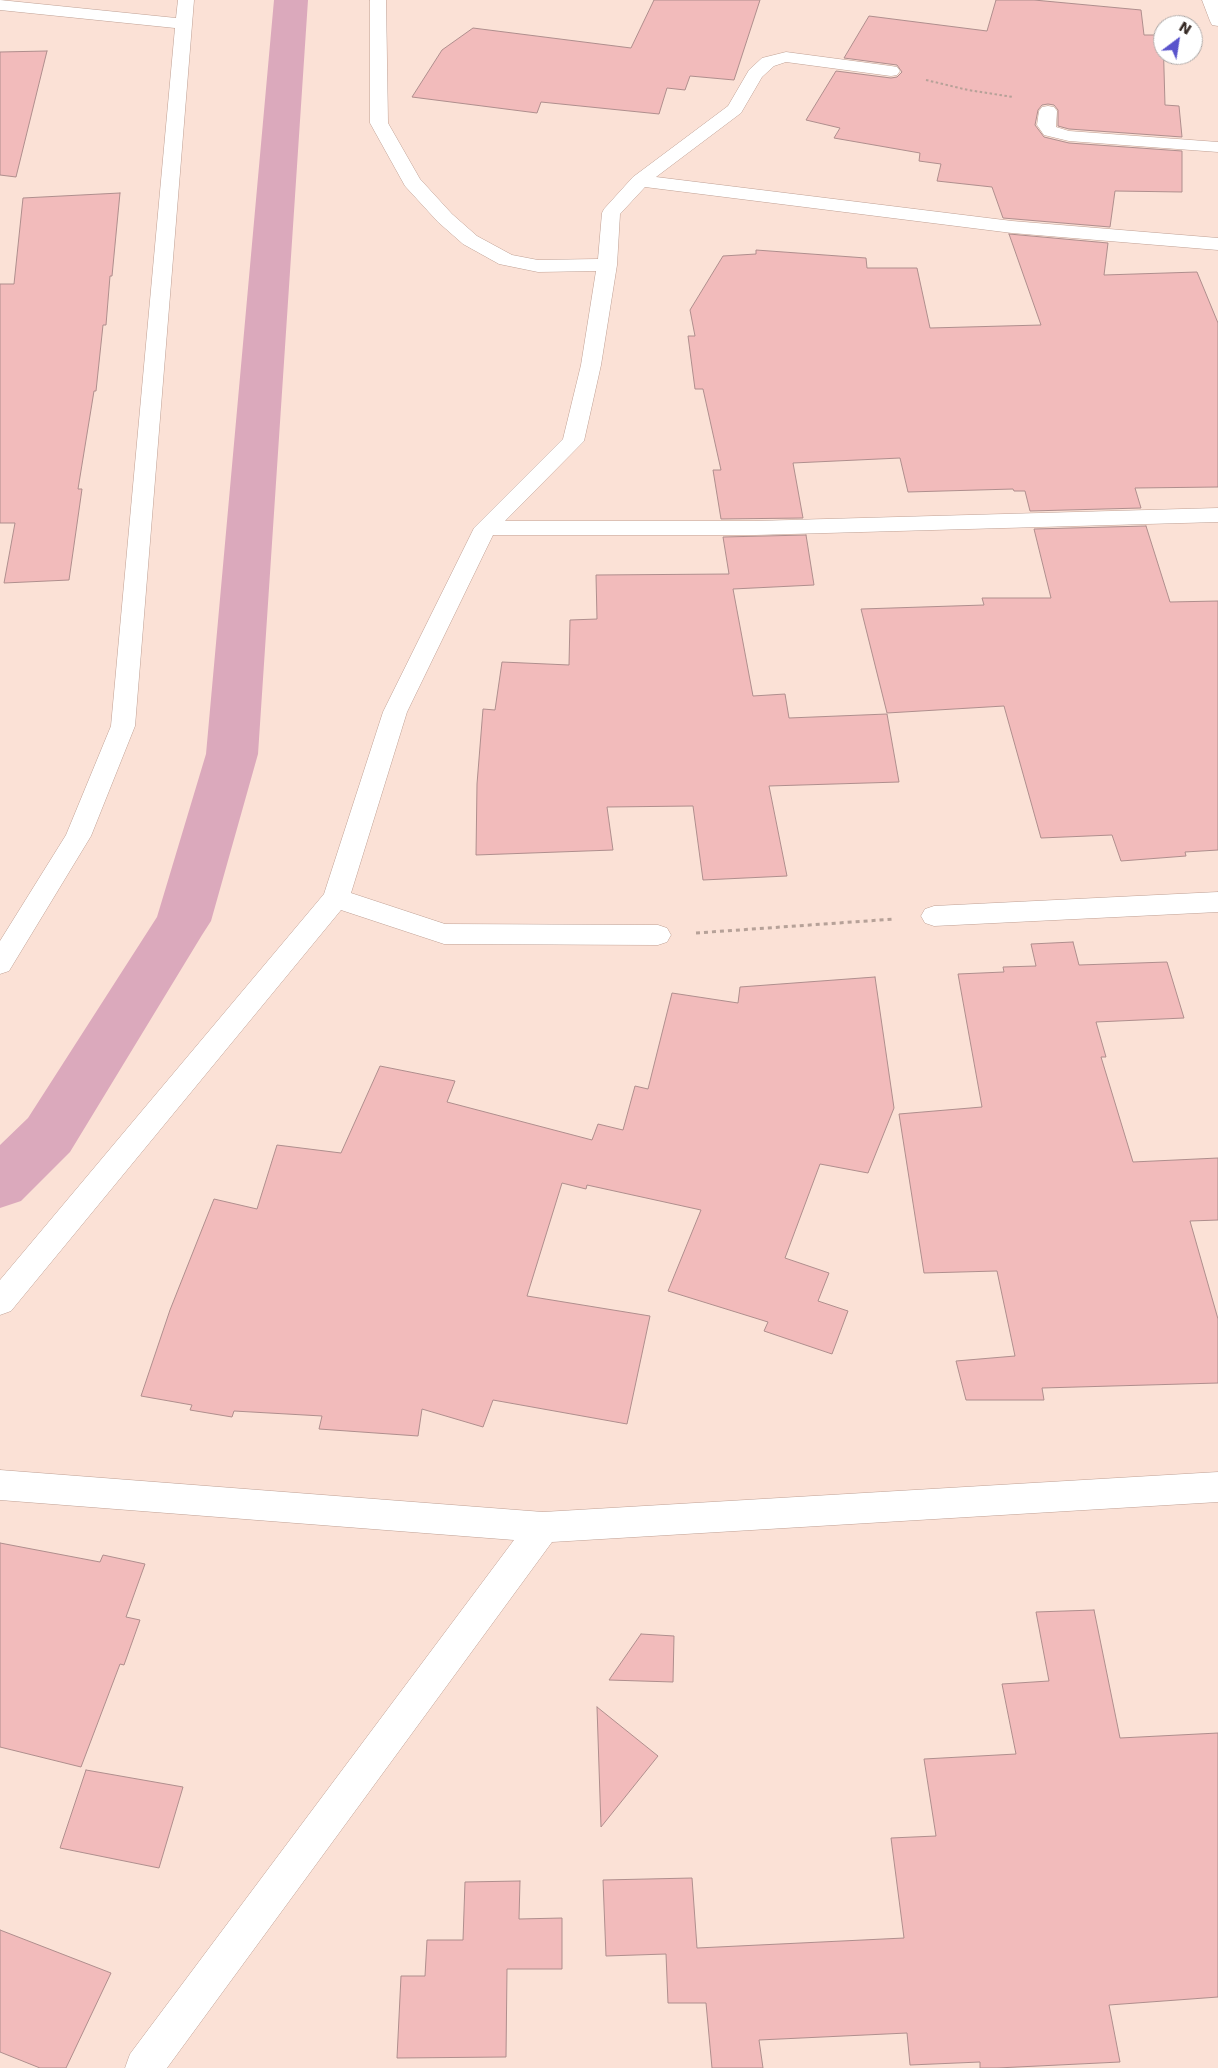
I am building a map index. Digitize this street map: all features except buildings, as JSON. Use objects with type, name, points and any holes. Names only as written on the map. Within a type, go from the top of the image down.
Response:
[{"type":"street","points":[[0,964],[78,836],[123,726],[186,0]]},
{"type":"street","points":[[378,0],[379,123],[412,182],[445,218],[470,240],[506,260],[538,266],[607,265]]},
{"type":"street","points":[[1210,0],[1218,21]]},
{"type":"street","points":[[0,5],[183,24]]},
{"type":"street","points":[[0,1302],[336,898],[395,712],[485,528],[573,441],[591,365],[607,265],[611,213],[640,181],[735,109],[755,74],[768,62],[786,57],[891,71]]},
{"type":"street","points":[[1048,111],[1046,125],[1050,131],[1069,136],[1218,147]]},
{"type":"street","points":[[640,181],[1012,227],[1218,244]]},
{"type":"street","points":[[485,528],[755,528],[1218,515]]},
{"type":"street","points":[[336,898],[444,934],[658,935]]},
{"type":"street","points":[[934,916],[1218,902]]},
{"type":"street","points":[[0,1485],[543,1527],[1218,1487]]},
{"type":"street","points":[[144,2068],[543,1527]]},
{"type":"path","points":[[891,71],[968,90],[1033,100],[1048,111]]},
{"type":"path","points":[[658,935],[934,916]]},
{"type":"waterway","points":[[0,1183],[49,1135],[183,921],[232,754],[291,0]]}]
